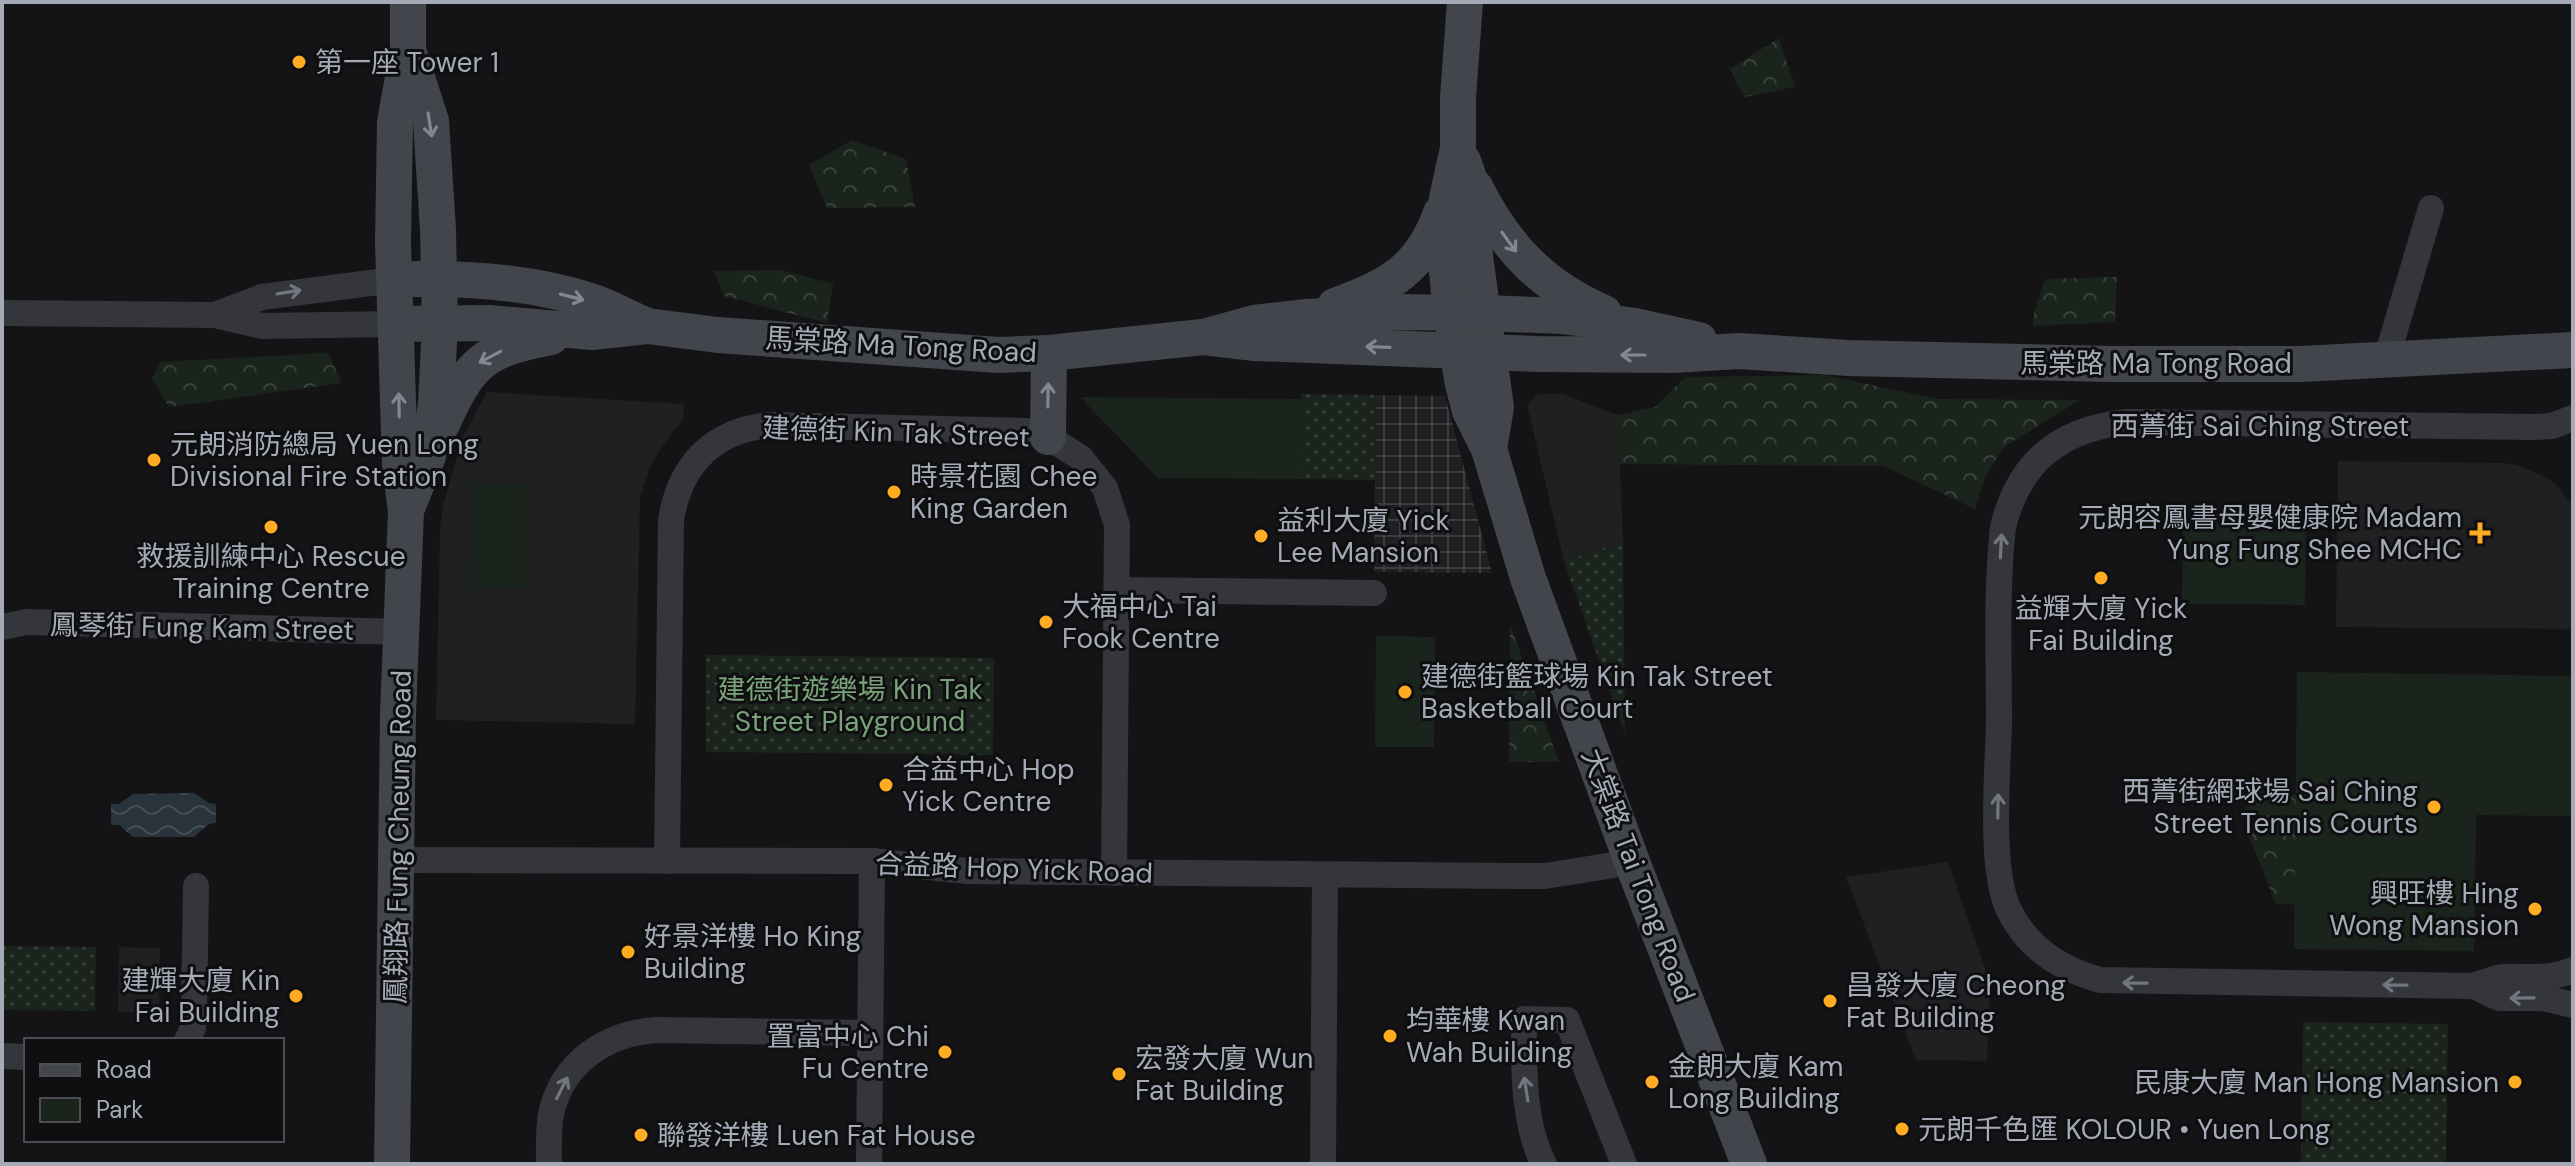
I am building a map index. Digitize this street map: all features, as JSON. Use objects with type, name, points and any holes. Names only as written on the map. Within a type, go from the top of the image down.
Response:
[{"type":"street","points":[[408,2],[408,50]]},
{"type":"street","name":"大棠路 Tai Tong Road","points":[[1465,2],[1458,97],[1458,174],[1444,241],[1467,313],[1472,351],[1470,411],[1489,449],[1528,578],[1632,862],[1749,1164]]},
{"type":"street","name":"鳳翔路 Fung Cheung Road","points":[[406,511],[428,456],[436,404],[440,323],[431,121],[408,50]]},
{"type":"street","name":"鳳翔路 Fung Cheung Road","points":[[392,1164],[395,860],[406,511],[400,465],[395,324],[395,122],[408,50]]},
{"type":"street","points":[[1307,317],[1369,294],[1394,281],[1411,267],[1427,244],[1458,174],[1531,269],[1586,305],[1635,326]]},
{"type":"street","points":[[2386,360],[2431,208]]},
{"type":"street","points":[[215,315],[262,297],[341,284],[394,280]]},
{"type":"street","name":"馬棠路 Ma Tong Road","points":[[394,280],[489,281],[544,290],[594,302],[647,326]]},
{"type":"street","name":"馬棠路 Ma Tong Road","points":[[395,324],[489,323],[592,332],[647,326],[718,335],[998,355],[1049,353],[1203,337],[1254,323],[1307,317],[1394,312],[1467,313],[1563,316],[1635,326],[1739,351]]},
{"type":"street","points":[[2,313],[215,315],[262,326],[395,324]]},
{"type":"street","points":[[428,456],[462,382],[474,366],[498,352],[530,341],[592,332]]},
{"type":"street","name":"馬棠路 Ma Tong Road","points":[[1203,337],[1255,343],[1472,351],[1673,355],[1739,351],[1849,358],[2110,364],[2301,364],[2573,350]]},
{"type":"street","points":[[1048,437],[1049,353]]},
{"type":"street","points":[[2535,427],[2552,426],[2573,418]]},
{"type":"street","name":"西菁街 Sai Ching Street","points":[[2535,427],[2109,424],[2071,435],[2039,458],[2016,489],[2003,527],[1999,873],[2002,890],[2016,923],[2042,953],[2080,974],[2122,982],[2473,986],[2500,977],[2540,978],[2573,970]]},
{"type":"street","name":"建德街 Kin Tak Street","points":[[667,861],[671,520],[680,484],[702,453],[733,433],[769,425],[1005,429],[1048,437],[1081,458],[1105,488],[1117,525],[1114,873]]},
{"type":"street","points":[[2535,427],[2562,433],[2573,439]]},
{"type":"street","points":[[1118,590],[1374,593]]},
{"type":"street","name":"鳳琴街 Fung Kam Street","points":[[2,627],[26,622],[402,632]]},
{"type":"street","name":"合益路 Hop Yick Road","points":[[395,860],[872,861],[967,871],[1545,876],[1632,862]]},
{"type":"street","points":[[869,1164],[872,861]]},
{"type":"street","points":[[1323,1164],[1325,875]]},
{"type":"street","points":[[188,1038],[194,1017],[196,886]]},
{"type":"street","name":"西菁街 Sai Ching Street","points":[[2473,986],[2499,998],[2544,998],[2573,1005]]},
{"type":"street","points":[[1544,1164],[1536,1146],[1524,1081],[1524,1019],[1567,1020],[1624,1164]]},
{"type":"street","points":[[549,1164],[551,1116],[562,1085],[581,1060],[608,1041],[638,1031],[655,1030],[870,1033]]},
{"type":"street","points":[[2,1056],[24,1057]]},
{"type":"shaded area","points":[[487,392],[684,404],[683,420],[651,464],[640,498],[635,724],[436,720],[443,505],[463,436]]},
{"type":"shaded area","points":[[1538,394],[1563,394],[1618,415],[1623,542],[1564,561],[1527,405]]},
{"type":"shaded area","points":[[1376,395],[1445,396],[1492,573],[1374,572]]},
{"type":"shaded area","points":[[2338,461],[2501,463],[2517,465],[2547,478],[2560,488],[2573,507],[2573,629],[2336,627]]},
{"type":"shaded area","points":[[1948,862],[1990,983],[1987,1061],[1916,1060],[1846,877]]},
{"type":"shaded area","points":[[119,947],[160,948],[159,1012],[118,1012]]},
{"type":"green space","points":[[1779,38],[1795,87],[1744,97],[1730,69]]},
{"type":"green space","points":[[852,140],[906,159],[915,207],[827,208],[809,165]]},
{"type":"green space","points":[[780,270],[833,284],[827,323],[724,296],[714,271]]},
{"type":"green space","points":[[2117,277],[2115,322],[2033,326],[2045,279]]},
{"type":"green space","points":[[328,353],[342,383],[169,407],[152,379],[160,362]]},
{"type":"green space","points":[[1824,375],[1938,399],[2080,400],[2004,447],[1985,477],[1975,509],[1884,466],[1620,464],[1618,415],[1655,407],[1685,377]]},
{"type":"green space","points":[[1302,394],[1376,395],[1375,480],[1301,479]]},
{"type":"green space","points":[[1080,397],[1302,399],[1301,479],[1158,478]]},
{"type":"green space","points":[[470,483],[527,485],[525,589],[468,588]]},
{"type":"green space","points":[[2183,523],[2306,524],[2305,605],[2182,604]]},
{"type":"green space","points":[[1623,542],[1625,734],[1564,561]]},
{"type":"green space","points":[[1510,624],[1559,762],[1509,762]]},
{"type":"green space","name":"建德街籃球場 Kin Tak Street Basketball Court","points":[[1376,636],[1435,637],[1434,747],[1375,747]]},
{"type":"green space","name":"建德街遊樂場 Kin Tak Street Playground","points":[[706,655],[994,658],[993,755],[706,752]]},
{"type":"green space","name":"西菁街網球場 Sai Ching Street Tennis Courts","points":[[2297,672],[2573,676],[2573,816],[2476,815],[2474,951],[2294,949]]},
{"type":"green space","points":[[2246,789],[2337,800],[2307,905],[2276,904],[2247,831]]},
{"type":"green space","points":[[2,946],[96,947],[95,1011],[2,1010]]},
{"type":"green space","points":[[2303,1022],[2448,1024],[2446,1164],[2301,1164]]},
{"type":"water","points":[[194,793],[216,804],[216,823],[209,824],[194,837],[133,837],[119,825],[111,825],[111,804],[119,804],[133,794]]},
{"type":"place","name":"第一座 Tower 1","points":[[299,62]]},
{"type":"place","name":"元朗消防總局 Yuen Long Divisional Fire Station","points":[[154,460]]},
{"type":"place","name":"時景花園 Chee King Garden","points":[[894,492]]},
{"type":"place","name":"救援訓練中心 Rescue Training Centre","points":[[271,527]]},
{"type":"place","name":"元朗容鳳書母嬰健康院 Madam Yung Fung Shee MCHC","points":[[2480,533]]},
{"type":"place","name":"益利大廈 Yick Lee Mansion","points":[[1261,536]]},
{"type":"place","name":"益輝大廈 Yick Fai Building","points":[[2101,578]]},
{"type":"place","name":"大福中心 Tai Fook Centre","points":[[1046,622]]},
{"type":"place","name":"建德街籃球場 Kin Tak Street Basketball Court","points":[[1405,692]]},
{"type":"place","name":"合益中心 Hop Yick Centre","points":[[886,785]]},
{"type":"place","name":"西菁街網球場 Sai Ching Street Tennis Courts","points":[[2434,807]]},
{"type":"place","name":"興旺樓 Hing Wong Mansion","points":[[2535,909]]},
{"type":"place","name":"好景洋樓 Ho King Building","points":[[628,952]]},
{"type":"place","name":"建輝大廈 Kin Fai Building","points":[[296,996]]},
{"type":"place","name":"昌發大廈 Cheong Fat Building","points":[[1830,1001]]},
{"type":"place","name":"均華樓 Kwan Wah Building","points":[[1390,1036]]},
{"type":"place","name":"置富中心 Chi Fu Centre","points":[[945,1052]]},
{"type":"place","name":"宏發大廈 Wun Fat Building","points":[[1119,1074]]},
{"type":"place","name":"金朗大廈 Kam Long Building","points":[[1652,1082]]},
{"type":"place","name":"民康大廈 Man Hong Mansion","points":[[2515,1082]]},
{"type":"place","name":"元朗千色匯 KOLOUR • Yuen Long","points":[[1902,1129]]},
{"type":"place","name":"聯發洋樓 Luen Fat House","points":[[641,1135]]}]
